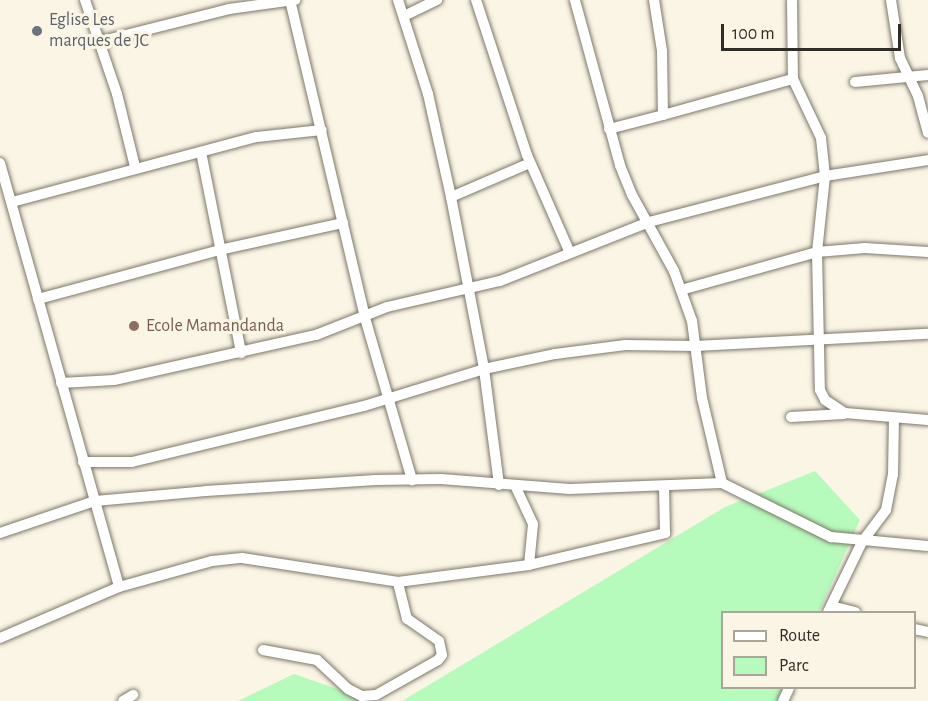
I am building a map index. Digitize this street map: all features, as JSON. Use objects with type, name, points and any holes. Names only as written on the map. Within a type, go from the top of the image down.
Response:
[{"type":"street","points":[[85,0],[117,94],[135,167]]},
{"type":"street","points":[[98,42],[229,9],[292,0],[365,318],[412,480]]},
{"type":"street","points":[[398,0],[428,94],[451,197],[484,369],[499,485]]},
{"type":"street","points":[[404,16],[437,0]]},
{"type":"street","points":[[476,0],[530,163],[570,253]]},
{"type":"street","points":[[575,0],[609,129],[632,195],[649,222],[681,290],[696,346],[702,398],[722,483]]},
{"type":"street","points":[[654,0],[662,51],[663,115]]},
{"type":"street","points":[[792,0],[793,79],[821,138],[825,176],[817,252],[820,390],[825,400],[845,413]]},
{"type":"street","points":[[891,0],[900,58],[911,77],[928,133]]},
{"type":"street","points":[[855,82],[928,75]]},
{"type":"street","points":[[609,129],[793,79]]},
{"type":"street","points":[[12,202],[135,167],[257,137],[322,130]]},
{"type":"street","points":[[201,152],[241,353]]},
{"type":"street","points":[[61,383],[114,380],[316,335],[365,318],[387,307],[468,286],[500,281],[649,222],[825,176],[928,160]]},
{"type":"street","points":[[451,197],[530,163]]},
{"type":"street","points":[[0,168],[12,202],[119,587]]},
{"type":"street","points":[[38,299],[219,250],[343,223]]},
{"type":"street","points":[[681,290],[817,252],[865,248],[928,252]]},
{"type":"street","points":[[83,462],[132,462],[389,397],[484,369],[625,345],[696,346],[818,337],[928,334]]},
{"type":"street","points":[[791,417],[845,413],[894,419],[928,420]]},
{"type":"street","points":[[847,611],[830,609],[862,542],[886,510],[896,453],[894,419]]},
{"type":"street","points":[[0,533],[95,501],[206,491],[412,480],[516,488],[664,487],[722,483],[814,530],[862,542],[928,546]]},
{"type":"street","points":[[0,638],[119,587],[212,561],[242,558],[398,582],[529,565],[665,533],[664,487]]},
{"type":"street","points":[[516,488],[533,524],[529,565]]},
{"type":"street","points":[[263,650],[317,660],[355,693],[376,695],[442,655],[433,635],[407,619],[398,582]]},
{"type":"street","points":[[123,701],[133,695]]},
{"type":"green space","points":[[815,471],[860,520],[819,611],[721,611],[721,689],[786,689],[780,701],[402,701],[725,507]]},
{"type":"green space","points":[[294,674],[372,701],[238,701]]},
{"type":"place","name":"Eglise Les marques de JC","points":[[37,31]]},
{"type":"place","name":"Ecole Mamandanda","points":[[134,326]]}]
